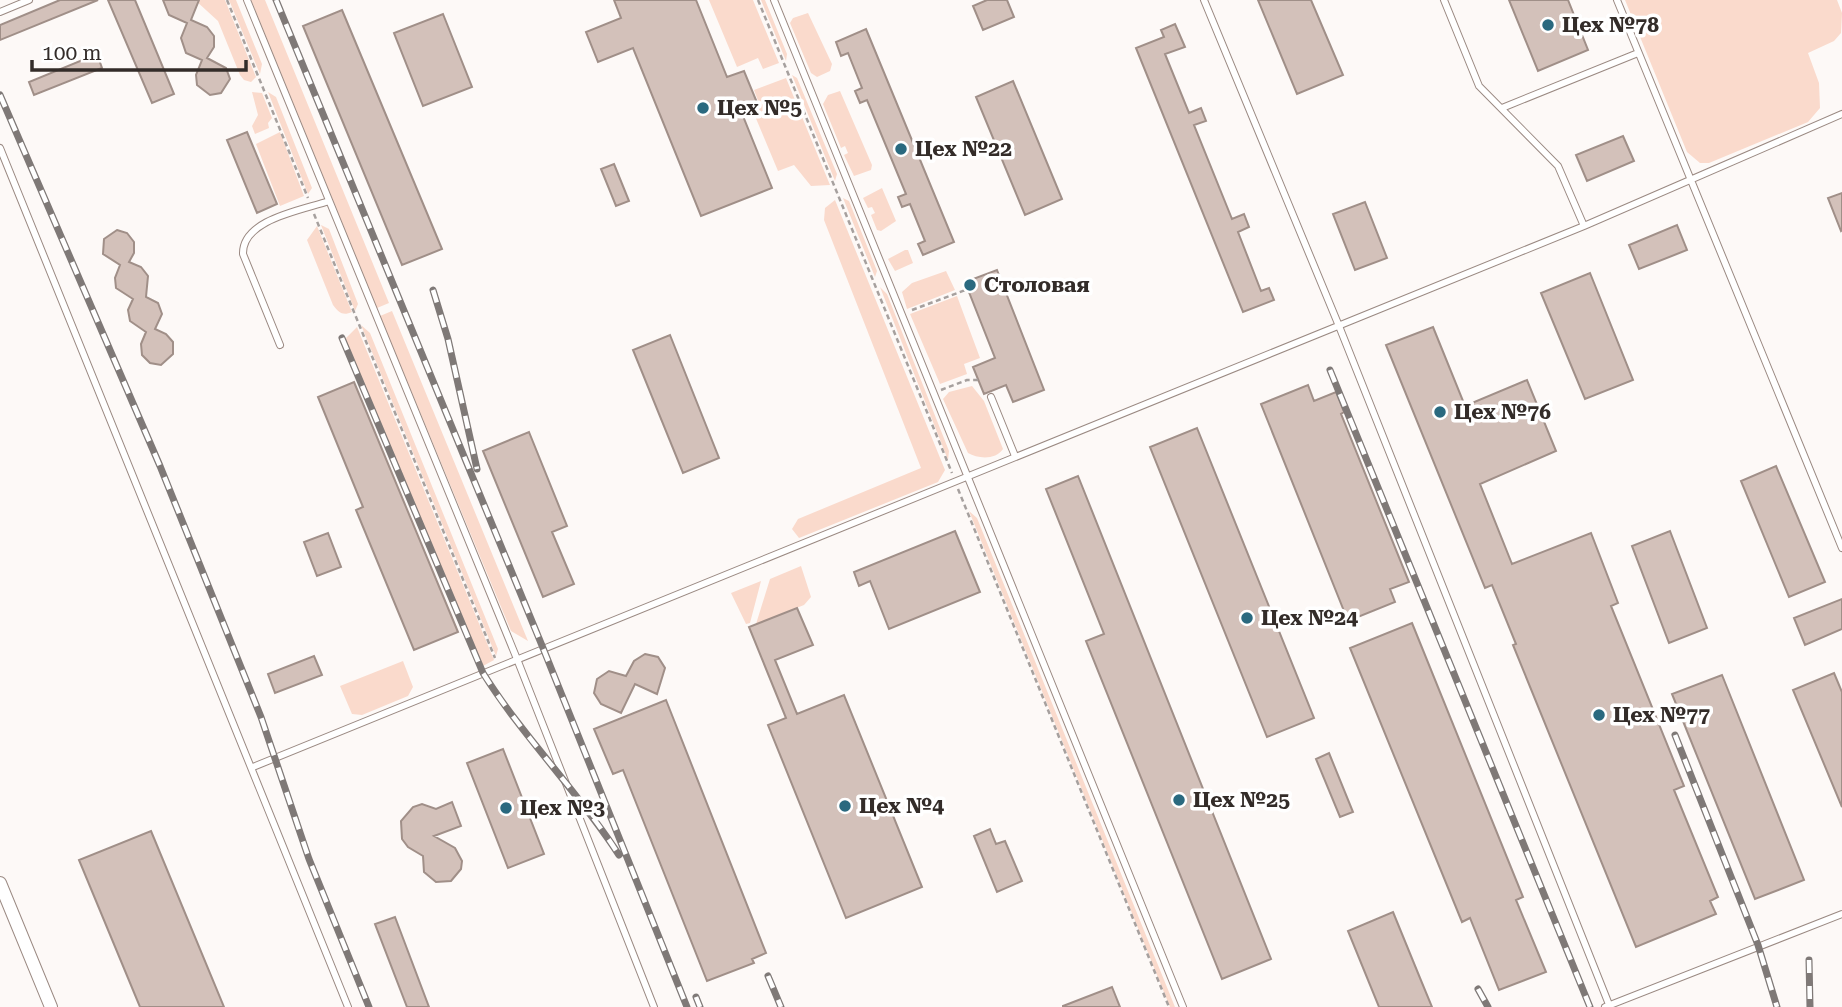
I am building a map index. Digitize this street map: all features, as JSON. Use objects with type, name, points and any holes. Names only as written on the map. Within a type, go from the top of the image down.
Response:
[{"type":"street","points":[[0,883],[51,1007]]},
{"type":"lane","points":[[0,12],[30,0]]},
{"type":"lane","points":[[247,0],[517,659],[654,1007]]},
{"type":"lane","points":[[774,0],[1183,1007]]},
{"type":"lane","points":[[1204,0],[1339,326],[1608,1006],[1842,914]]},
{"type":"lane","points":[[1444,0],[1479,86],[1558,166],[1584,226]]},
{"type":"lane","points":[[1617,0],[1842,548]]},
{"type":"lane","points":[[1502,108],[1638,53]]},
{"type":"lane","points":[[253,767],[1584,226],[1842,114]]},
{"type":"lane","points":[[0,148],[348,1007]]},
{"type":"lane","points":[[280,345],[243,254],[243,246],[253,230],[329,201]]},
{"type":"lane","points":[[991,397],[1014,456]]},
{"type":"path","points":[[227,0],[498,667]]},
{"type":"path","points":[[758,0],[1168,1007]]},
{"type":"path","points":[[902,314],[968,289]]},
{"type":"path","points":[[934,393],[967,380],[978,380]]},
{"type":"shaded area","points":[[195,0],[225,0],[256,77],[251,82],[240,75],[218,21]]},
{"type":"shaded area","points":[[229,0],[236,0],[262,64],[260,74]]},
{"type":"shaded area","points":[[251,0],[265,0],[389,303],[377,308]]},
{"type":"shaded area","points":[[709,0],[753,0],[779,63],[763,69],[758,58],[737,67]]},
{"type":"shaded area","points":[[761,0],[765,0],[787,54],[786,61]]},
{"type":"shaded area","points":[[1625,0],[1837,0],[1842,13],[1841,33],[1834,41],[1808,53],[1819,83],[1820,108],[1808,122],[1709,163],[1700,163],[1687,152]]},
{"type":"shaded area","points":[[808,13],[832,64],[830,71],[817,77],[811,73],[790,23],[793,18]]},
{"type":"shaded area","points":[[792,75],[797,78],[837,174],[835,181]]},
{"type":"shaded area","points":[[786,78],[830,185],[811,186],[794,165],[778,171],[752,109],[760,106],[754,90]]},
{"type":"shaded area","points":[[840,91],[872,165],[871,170],[854,176],[844,155],[848,153],[845,146],[841,148],[823,104],[828,95]]},
{"type":"shaded area","points":[[252,92],[262,93],[272,118],[268,123],[269,128],[255,134],[252,126],[258,115]]},
{"type":"shaded area","points":[[268,92],[276,97],[312,188],[308,194]]},
{"type":"shaded area","points":[[280,132],[304,196],[280,206],[256,144]]},
{"type":"shaded area","points":[[882,188],[896,221],[881,231],[877,230],[871,215],[875,213],[872,207],[868,208],[863,198]]},
{"type":"shaded area","points":[[843,198],[849,201],[877,271],[875,277]]},
{"type":"shaded area","points":[[835,200],[945,470],[938,482],[799,538],[792,529],[798,519],[921,468],[824,220],[825,208]]},
{"type":"shaded area","points":[[321,225],[329,229],[358,304],[355,311]]},
{"type":"shaded area","points":[[317,226],[352,312],[341,313],[333,305],[307,240]]},
{"type":"shaded area","points":[[908,250],[913,263],[895,271],[888,259]]},
{"type":"shaded area","points":[[946,271],[955,290],[907,309],[902,292],[912,283]]},
{"type":"shaded area","points":[[880,287],[887,294],[949,451],[948,460]]},
{"type":"shaded area","points":[[957,296],[980,358],[964,364],[967,374],[940,384],[910,314]]},
{"type":"shaded area","points":[[392,311],[528,641],[511,631],[380,316]]},
{"type":"shaded area","points":[[361,325],[370,333],[498,649],[496,656]]},
{"type":"shaded area","points":[[357,327],[494,660],[483,666],[345,339]]},
{"type":"shaded area","points":[[972,386],[984,401],[1003,449],[991,457],[968,453],[943,399],[949,392]]},
{"type":"shaded area","points":[[969,511],[977,518],[1175,1007],[1170,1007]]},
{"type":"shaded area","points":[[801,566],[811,597],[804,605],[756,624],[770,579]]},
{"type":"shaded area","points":[[761,581],[750,623],[746,624],[731,593]]},
{"type":"shaded area","points":[[403,661],[413,687],[408,696],[362,715],[352,714],[340,686]]},
{"type":"building","points":[[60,0],[98,0],[0,40],[0,25]]},
{"type":"building","points":[[108,0],[135,0],[174,94],[152,103]]},
{"type":"building","points":[[163,0],[199,0],[191,20],[207,27],[214,36],[214,47],[207,58],[226,68],[230,79],[221,93],[210,95],[197,85],[196,75],[202,60],[186,53],[181,38],[187,23],[169,15]]},
{"type":"building","name":"Цех №5","points":[[614,0],[696,0],[727,77],[744,71],[758,105],[741,111],[772,188],[701,216],[633,48],[598,62],[586,32],[621,18]]},
{"type":"building","points":[[987,0],[1007,0],[1014,17],[983,30],[973,6]]},
{"type":"building","points":[[1258,0],[1311,0],[1343,75],[1297,94]]},
{"type":"building","name":"Цех №78","points":[[1509,0],[1568,0],[1588,50],[1538,71]]},
{"type":"building","points":[[342,10],[442,249],[402,265],[303,26]]},
{"type":"building","points":[[443,14],[472,87],[423,106],[394,33]]},
{"type":"building","points":[[1175,24],[1185,47],[1165,54],[1189,113],[1201,108],[1206,121],[1194,125],[1232,219],[1244,214],[1249,227],[1238,232],[1261,291],[1269,288],[1274,300],[1243,312],[1136,48],[1164,37],[1161,30]]},
{"type":"building","name":"Цех №22","points":[[866,29],[954,242],[923,255],[918,244],[925,241],[910,204],[902,207],[898,197],[906,194],[867,100],[860,103],[855,91],[862,88],[848,53],[841,56],[836,42]]},
{"type":"building","points":[[97,54],[102,68],[34,95],[29,82]]},
{"type":"building","points":[[1013,81],[1062,199],[1025,215],[976,97]]},
{"type":"building","points":[[247,132],[277,204],[257,213],[227,140]]},
{"type":"building","points":[[1623,136],[1634,161],[1587,181],[1576,155]]},
{"type":"building","points":[[614,164],[629,201],[616,206],[601,169]]},
{"type":"building","points":[[1842,193],[1842,230],[1841,231],[1828,198]]},
{"type":"building","points":[[1365,202],[1387,258],[1355,270],[1333,214]]},
{"type":"building","points":[[1677,225],[1687,250],[1639,269],[1629,245]]},
{"type":"building","points":[[117,230],[127,233],[134,242],[134,253],[129,262],[141,267],[148,276],[146,297],[158,303],[162,314],[155,329],[166,334],[173,342],[173,354],[161,365],[150,363],[142,355],[141,344],[146,332],[130,321],[128,310],[133,299],[116,288],[115,278],[120,265],[103,254],[104,239]]},
{"type":"building","points":[[997,270],[1044,390],[1013,402],[1006,385],[984,394],[973,367],[995,358],[965,282]]},
{"type":"building","points":[[1590,273],[1633,380],[1585,399],[1541,293]]},
{"type":"building","points":[[1433,327],[1465,406],[1527,380],[1556,451],[1480,484],[1512,564],[1591,533],[1618,603],[1611,606],[1684,786],[1674,790],[1718,897],[1710,901],[1716,914],[1636,947],[1513,645],[1516,644],[1492,585],[1485,588],[1386,345]]},
{"type":"building","points":[[670,335],[719,458],[683,473],[633,350]]},
{"type":"building","points":[[354,382],[458,632],[414,650],[356,510],[363,507],[318,397]]},
{"type":"building","points":[[1308,385],[1314,401],[1336,392],[1344,412],[1341,414],[1409,582],[1390,589],[1395,602],[1348,621],[1261,404]]},
{"type":"building","name":"Цех №24","points":[[1197,428],[1314,718],[1267,737],[1150,447]]},
{"type":"building","points":[[529,432],[567,526],[552,532],[574,584],[543,597],[483,451]]},
{"type":"building","points":[[1776,466],[1825,582],[1789,597],[1741,481]]},
{"type":"building","name":"Цех №25","points":[[1078,476],[1271,959],[1222,979],[1086,641],[1104,634],[1046,489]]},
{"type":"building","points":[[955,531],[980,592],[889,629],[870,581],[859,586],[854,572]]},
{"type":"building","points":[[1670,531],[1707,628],[1669,643],[1632,546]]},
{"type":"building","points":[[328,533],[341,567],[317,576],[304,542]]},
{"type":"building","points":[[1842,599],[1842,629],[1805,645],[1794,618]]},
{"type":"building","name":"Цех №4","points":[[797,608],[813,645],[775,660],[797,714],[844,695],[922,887],[846,918],[768,725],[786,718],[749,627]]},
{"type":"building","points":[[1412,623],[1523,897],[1516,900],[1546,972],[1499,990],[1470,918],[1462,922],[1350,648]]},
{"type":"building","points":[[645,654],[658,657],[665,668],[657,694],[635,684],[621,713],[601,704],[594,693],[597,679],[609,671],[626,676],[634,661]]},
{"type":"building","points":[[314,656],[322,675],[275,693],[268,674]]},
{"type":"building","points":[[1834,673],[1842,692],[1842,807],[1793,690]]},
{"type":"building","points":[[1722,675],[1804,880],[1755,899],[1672,694]]},
{"type":"building","points":[[666,700],[766,953],[752,959],[754,963],[707,981],[623,770],[613,774],[594,729]]},
{"type":"building","name":"Цех №3","points":[[503,749],[544,854],[508,868],[467,763]]},
{"type":"building","points":[[1329,753],[1353,812],[1340,817],[1316,759]]},
{"type":"building","points":[[452,802],[461,826],[434,836],[455,848],[462,861],[461,869],[451,881],[436,882],[424,872],[423,856],[408,847],[402,839],[401,821],[413,807],[422,804],[436,809]]},
{"type":"building","points":[[990,829],[996,844],[1005,841],[1022,881],[997,892],[974,836]]},
{"type":"building","points":[[151,831],[224,1007],[140,1007],[79,860]]},
{"type":"building","points":[[1393,912],[1432,1007],[1379,1007],[1348,931]]},
{"type":"building","points":[[395,917],[429,1007],[407,1007],[375,924]]},
{"type":"building","points":[[1112,987],[1120,1007],[1063,1007],[1063,1006]]},
{"type":"railway","points":[[276,0],[543,648],[687,1007]]},
{"type":"railway","points":[[0,95],[160,466],[261,717],[309,859],[369,1007]]},
{"type":"railway","points":[[433,290],[448,339],[477,469]]},
{"type":"railway","points":[[342,338],[483,673],[619,855]]},
{"type":"railway","points":[[1330,370],[1590,1007]]},
{"type":"railway","points":[[1675,735],[1758,945],[1777,1007]]},
{"type":"railway","points":[[1809,960],[1810,1007]]},
{"type":"railway","points":[[768,976],[781,1007]]},
{"type":"railway","points":[[1478,989],[1488,1007]]},
{"type":"railway","points":[[696,997],[700,1007]]},
{"type":"place","name":"Цех №78","points":[[1548,25]]},
{"type":"place","name":"Цех №5","points":[[703,108]]},
{"type":"place","name":"Цех №22","points":[[901,149]]},
{"type":"place","name":"Столовая","points":[[970,285]]},
{"type":"place","name":"Цех №76","points":[[1440,412]]},
{"type":"place","name":"Цех №24","points":[[1247,618]]},
{"type":"place","name":"Цех №77","points":[[1599,715]]},
{"type":"place","name":"Цех №25","points":[[1179,800]]},
{"type":"place","name":"Цех №4","points":[[845,806]]},
{"type":"place","name":"Цех №3","points":[[506,808]]}]
